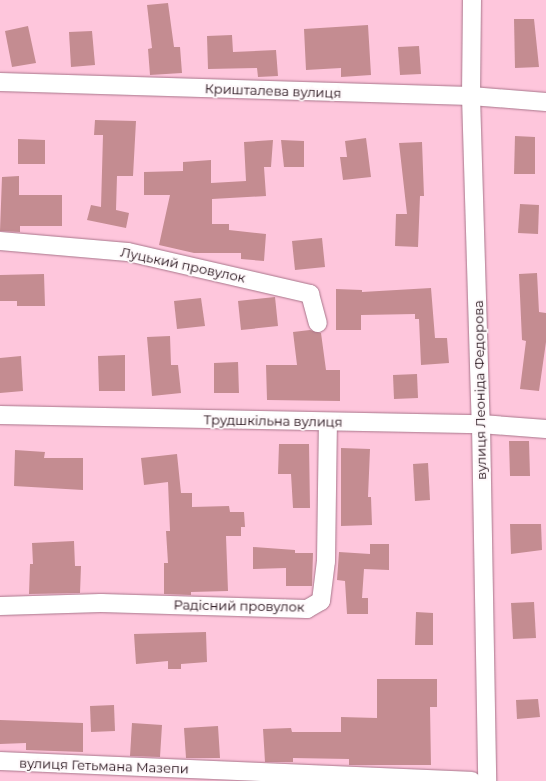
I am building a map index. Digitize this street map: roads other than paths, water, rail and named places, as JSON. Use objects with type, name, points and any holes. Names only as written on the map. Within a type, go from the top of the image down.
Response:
[{"type":"street","name":"вулиця Леоніда Федорова","points":[[472,0],[471,96],[481,424],[487,781]]},
{"type":"street","name":"Кришталева вулиця","points":[[0,82],[471,96],[546,102]]},
{"type":"street","name":"Луцький провулок","points":[[0,241],[128,252],[310,294],[318,323]]},
{"type":"street","name":"Трудшкільна вулиця","points":[[0,415],[481,424],[546,429]]},
{"type":"street","name":"Радісний провулок","points":[[0,606],[101,603],[307,609],[321,601],[326,561],[328,422]]},
{"type":"street","name":"вулиця Гетьмана Мазепи","points":[[0,761],[472,781]]}]
